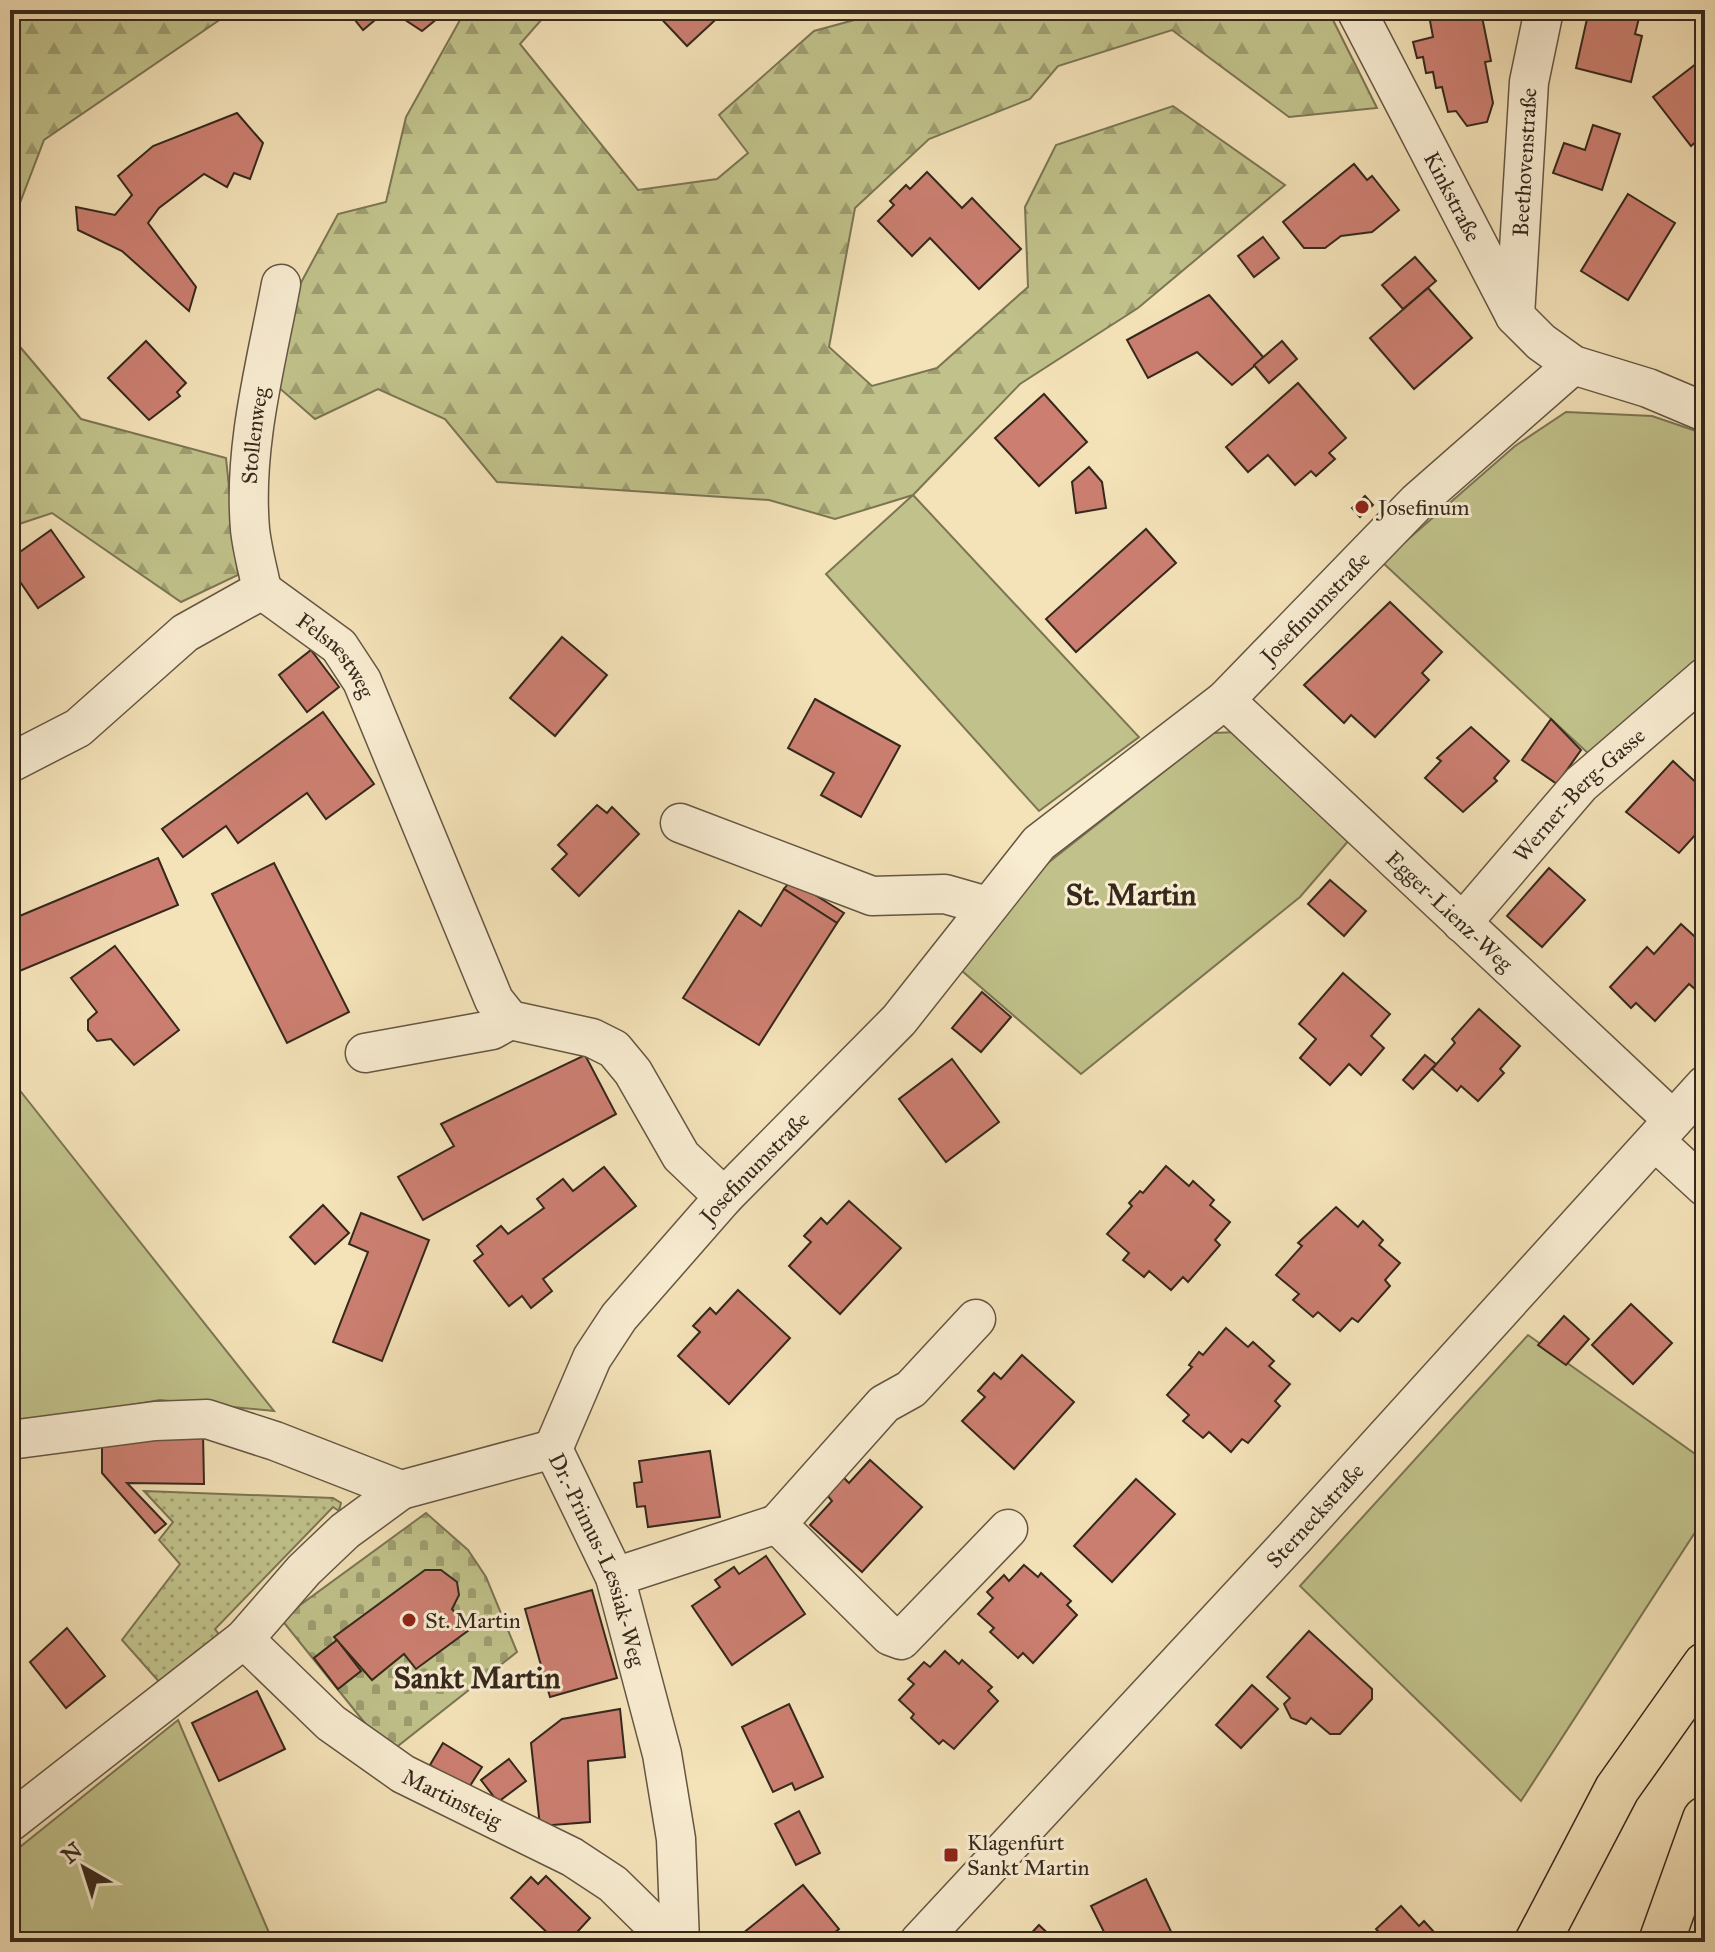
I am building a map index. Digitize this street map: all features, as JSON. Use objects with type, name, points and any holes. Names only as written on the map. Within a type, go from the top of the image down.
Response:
[{"type":"main road","points":[[1537,1942],[1617,1789],[1705,1665]]},
{"type":"main road","points":[[1661,1942],[1705,1819]]},
{"type":"street","name":"Kinkstraße","points":[[1356,10],[1515,316],[1573,365]]},
{"type":"street","name":"Beethovenstraße","points":[[1515,316],[1529,82],[1544,10]]},
{"type":"street","name":"Stollenweg","points":[[262,590],[250,532],[248,483],[254,426],[281,284]]},
{"type":"street","points":[[1573,365],[1648,388],[1705,412]]},
{"type":"street","name":"Josefinumstraße","points":[[553,1449],[592,1358],[619,1317],[724,1197],[931,984],[987,906],[1039,843],[1225,700],[1417,502],[1573,365]]},
{"type":"street","points":[[10,763],[78,728],[185,633],[262,590]]},
{"type":"street","name":"Felsnestweg","points":[[262,590],[339,646],[362,681],[494,1000],[510,1020]]},
{"type":"street","name":"Werner-Berg-Gasse","points":[[1462,923],[1581,784],[1705,677]]},
{"type":"street","name":"Egger-Lienz-Weg","points":[[1225,700],[1462,923],[1664,1130],[1705,1187]]},
{"type":"street","points":[[680,823],[872,896],[945,894],[987,906]]},
{"type":"street","points":[[365,1053],[492,1030],[510,1020],[592,1038],[614,1049],[633,1072],[681,1156],[724,1197]]},
{"type":"street","name":"Sterneckstraße","points":[[919,1942],[1296,1536],[1705,1085]]},
{"type":"street","points":[[615,1577],[777,1524],[884,1404],[911,1389],[976,1319]]},
{"type":"street","points":[[10,1440],[155,1421],[207,1419],[275,1441],[401,1490]]},
{"type":"street","name":"Dr.-Primus-Lessiak-Weg","points":[[401,1490],[553,1449],[615,1577],[662,1754],[676,1839],[680,1942]]},
{"type":"street","points":[[10,1822],[244,1639],[324,1551],[401,1490]]},
{"type":"street","points":[[777,1524],[890,1636],[901,1640],[1008,1529]]},
{"type":"street","name":"Martinsteig","points":[[244,1639],[331,1723],[391,1765],[572,1857],[613,1884],[672,1942]]},
{"type":"green space","points":[[10,10],[234,10],[44,140],[10,229]]},
{"type":"green space","points":[[479,10],[550,10],[520,44],[638,190],[717,179],[748,153],[719,115],[814,31],[891,10],[1328,10],[1377,108],[1289,117],[1172,30],[1058,66],[1030,99],[929,139],[855,208],[829,347],[872,386],[937,368],[1028,287],[1025,207],[1056,145],[1173,106],[1285,185],[1138,308],[1020,384],[913,495],[835,519],[769,500],[497,482],[445,419],[378,389],[315,419],[277,386],[297,290],[338,214],[386,202],[406,117],[460,20]]},
{"type":"green space","points":[[10,335],[81,419],[226,458],[238,575],[181,602],[52,513],[10,527]]},
{"type":"green space","points":[[1566,412],[1652,416],[1705,434],[1705,654],[1591,756],[1382,562],[1515,446]]},
{"type":"green space","points":[[913,495],[1139,737],[1039,811],[826,574]]},
{"type":"green space","points":[[1238,732],[1350,839],[1300,897],[1081,1074],[961,970],[1039,870],[1213,733]]},
{"type":"green space","points":[[10,1078],[274,1411],[160,1400],[10,1426]]},
{"type":"green space","points":[[1528,1335],[1705,1461],[1705,1517],[1521,1801],[1300,1586]]},
{"type":"green space","points":[[144,1491],[333,1498],[341,1503],[339,1511],[333,1507],[215,1629],[220,1636],[162,1685],[122,1640],[180,1564],[159,1540],[173,1522]]},
{"type":"green space","points":[[426,1513],[468,1550],[486,1577],[517,1652],[389,1753],[281,1619]]},
{"type":"green space","points":[[178,1720],[273,1942],[10,1942],[10,1855]]},
{"type":"building","points":[[347,10],[387,10],[363,30]]},
{"type":"building","points":[[390,10],[448,10],[422,31]]},
{"type":"building","points":[[653,10],[726,10],[687,46]]},
{"type":"building","points":[[1428,10],[1492,10],[1481,12],[1491,61],[1485,62],[1493,103],[1487,122],[1467,126],[1456,111],[1448,112],[1442,87],[1436,88],[1433,72],[1426,73],[1423,57],[1417,58],[1413,42],[1433,37]]},
{"type":"building","points":[[1589,10],[1641,10],[1635,34],[1642,36],[1631,82],[1576,68]]},
{"type":"building","points":[[1705,57],[1705,134],[1691,146],[1653,97]]},
{"type":"building","points":[[237,113],[263,143],[250,179],[234,173],[227,187],[204,174],[159,208],[148,223],[196,287],[189,311],[122,251],[78,230],[76,207],[115,215],[132,195],[118,176],[153,146]]},
{"type":"building","points":[[1593,125],[1620,134],[1602,190],[1553,173],[1564,143],[1585,150]]},
{"type":"building","points":[[1354,164],[1367,180],[1372,176],[1399,210],[1372,232],[1341,236],[1325,248],[1304,248],[1283,222]]},
{"type":"building","points":[[927,172],[962,208],[972,198],[1021,249],[979,289],[930,238],[912,256],[878,221],[894,205],[890,201],[906,185],[910,189]]},
{"type":"building","points":[[1628,194],[1675,223],[1628,300],[1581,271]]},
{"type":"building","points":[[1263,237],[1279,258],[1254,277],[1238,256]]},
{"type":"building","points":[[1415,257],[1436,281],[1403,309],[1382,285]]},
{"type":"building","points":[[1428,288],[1472,338],[1414,389],[1370,338]]},
{"type":"building","points":[[1209,295],[1264,358],[1232,385],[1197,352],[1148,378],[1127,340]]},
{"type":"building","points":[[146,341],[186,383],[177,392],[180,396],[149,420],[108,378]]},
{"type":"building","points":[[1282,341],[1297,359],[1269,383],[1254,365]]},
{"type":"building","points":[[1298,383],[1346,438],[1329,453],[1335,459],[1316,476],[1311,471],[1295,485],[1268,455],[1248,472],[1226,447]]},
{"type":"building","points":[[1044,394],[1087,442],[1039,486],[995,438]]},
{"type":"building","points":[[1089,467],[1102,482],[1106,508],[1076,513],[1072,482]]},
{"type":"building","name":"Josefinum","points":[[1365,496],[1373,505],[1360,517],[1352,508]]},
{"type":"building","points":[[1146,529],[1176,563],[1076,652],[1046,619]]},
{"type":"building","points":[[51,530],[84,577],[38,608],[10,567],[10,559]]},
{"type":"building","points":[[1390,602],[1442,652],[1422,673],[1429,680],[1375,737],[1351,715],[1344,723],[1304,685]]},
{"type":"building","points":[[562,637],[607,675],[555,736],[510,698]]},
{"type":"building","points":[[311,650],[339,687],[307,712],[279,675]]},
{"type":"building","points":[[815,699],[900,746],[861,817],[821,795],[834,773],[788,748]]},
{"type":"building","points":[[323,712],[374,784],[326,819],[307,793],[238,843],[226,826],[183,857],[162,829]]},
{"type":"building","points":[[1551,719],[1581,750],[1557,784],[1522,760]]},
{"type":"building","points":[[1471,727],[1509,761],[1494,778],[1497,781],[1463,812],[1425,778],[1441,761],[1437,758]]},
{"type":"building","points":[[1673,761],[1705,791],[1705,824],[1679,853],[1626,812]]},
{"type":"building","points":[[597,805],[607,813],[612,807],[639,834],[579,896],[552,869],[567,854],[558,845]]},
{"type":"building","points":[[158,858],[178,905],[10,975],[10,920]]},
{"type":"building","points":[[274,863],[349,1012],[287,1043],[212,894]]},
{"type":"building","points":[[1549,868],[1585,900],[1542,947],[1507,916]]},
{"type":"building","points":[[791,880],[844,913],[837,923],[784,889]]},
{"type":"building","points":[[1330,880],[1366,911],[1344,936],[1308,904]]},
{"type":"building","points":[[784,889],[837,923],[759,1045],[683,998],[739,911],[761,926]]},
{"type":"building","points":[[1681,924],[1705,946],[1705,978],[1695,989],[1689,984],[1655,1021],[1636,1003],[1631,1008],[1610,987],[1647,947],[1654,954]]},
{"type":"building","points":[[115,946],[179,1030],[134,1065],[111,1039],[97,1041],[88,1030],[88,1020],[97,1012],[71,978]]},
{"type":"building","points":[[1343,973],[1390,1014],[1371,1036],[1384,1048],[1361,1075],[1349,1064],[1330,1085],[1300,1058],[1316,1039],[1299,1024]]},
{"type":"building","points":[[982,992],[1011,1017],[981,1052],[952,1028]]},
{"type":"building","points":[[10,997],[20,1013],[10,1020]]},
{"type":"building","points":[[1479,1009],[1520,1046],[1500,1069],[1504,1073],[1478,1101],[1461,1086],[1457,1091],[1432,1069],[1455,1043],[1452,1039]]},
{"type":"building","points":[[585,1055],[616,1114],[423,1220],[398,1177],[454,1146],[441,1124]]},
{"type":"building","points":[[1425,1055],[1436,1064],[1413,1089],[1403,1080]]},
{"type":"building","points":[[952,1059],[999,1122],[946,1162],[899,1099]]},
{"type":"building","points":[[1166,1166],[1189,1186],[1193,1181],[1214,1200],[1210,1205],[1230,1222],[1215,1240],[1220,1245],[1188,1282],[1183,1277],[1171,1290],[1149,1271],[1144,1277],[1123,1260],[1129,1253],[1107,1234],[1132,1206],[1129,1203],[1140,1191],[1143,1193]]},
{"type":"building","points":[[604,1167],[636,1206],[543,1279],[552,1291],[531,1308],[522,1296],[509,1306],[474,1261],[483,1254],[477,1246],[501,1226],[508,1234],[544,1208],[537,1199],[563,1179],[573,1191]]},
{"type":"building","points":[[849,1201],[901,1248],[840,1314],[789,1266],[811,1242],[804,1236],[821,1218],[827,1224]]},
{"type":"building","points":[[323,1205],[349,1233],[315,1264],[290,1237]]},
{"type":"building","points":[[1336,1207],[1358,1227],[1363,1221],[1383,1240],[1379,1245],[1400,1263],[1385,1280],[1390,1286],[1358,1322],[1352,1318],[1340,1331],[1318,1312],[1313,1317],[1293,1300],[1299,1294],[1276,1275],[1302,1246],[1298,1243]]},
{"type":"building","points":[[361,1213],[429,1240],[382,1361],[333,1342],[368,1252],[349,1244]]},
{"type":"building","points":[[738,1290],[790,1338],[729,1404],[678,1356],[700,1332],[693,1326],[710,1308],[716,1314]]},
{"type":"building","points":[[1631,1304],[1672,1343],[1633,1384],[1592,1345]]},
{"type":"building","points":[[1564,1316],[1589,1339],[1566,1365],[1538,1345]]},
{"type":"building","points":[[1226,1328],[1248,1347],[1253,1342],[1274,1361],[1269,1366],[1290,1384],[1275,1401],[1280,1406],[1248,1443],[1242,1439],[1231,1452],[1209,1432],[1203,1438],[1183,1421],[1189,1415],[1167,1395],[1192,1367],[1189,1365],[1199,1352],[1203,1355]]},
{"type":"building","points":[[1022,1355],[1074,1402],[1014,1469],[962,1421],[985,1397],[978,1391],[994,1373],[1001,1379]]},
{"type":"building","points":[[203,1433],[204,1484],[127,1483],[166,1524],[155,1533],[102,1473],[102,1437]]},
{"type":"building","points":[[710,1451],[720,1517],[648,1527],[645,1506],[637,1507],[634,1483],[642,1482],[639,1461]]},
{"type":"building","points":[[870,1460],[922,1507],[862,1572],[810,1525],[832,1501],[827,1495],[843,1477],[849,1483]]},
{"type":"building","points":[[1136,1479],[1175,1514],[1112,1582],[1074,1546]]},
{"type":"building","points":[[10,1516],[19,1543],[10,1546]]},
{"type":"building","points":[[766,1556],[805,1614],[732,1665],[692,1606],[720,1587],[715,1580],[734,1567],[739,1574]]},
{"type":"building","points":[[1024,1565],[1038,1577],[1041,1573],[1071,1601],[1067,1605],[1077,1615],[1033,1663],[1023,1653],[1018,1658],[990,1632],[994,1628],[978,1614],[993,1598],[987,1592],[1004,1575],[1009,1581]]},
{"type":"building","name":"St. Martin","points":[[425,1570],[441,1570],[457,1582],[459,1595],[452,1609],[469,1630],[416,1669],[404,1654],[372,1680],[334,1637]]},
{"type":"building","points":[[592,1590],[617,1678],[550,1697],[525,1609]]},
{"type":"building","points":[[67,1628],[105,1676],[66,1708],[30,1662]]},
{"type":"building","points":[[1309,1631],[1372,1689],[1372,1699],[1340,1734],[1330,1734],[1311,1718],[1306,1724],[1291,1718],[1284,1704],[1290,1698],[1267,1677]]},
{"type":"building","points":[[337,1640],[361,1671],[338,1689],[314,1658]]},
{"type":"building","points":[[945,1651],[959,1664],[962,1660],[992,1687],[988,1691],[998,1701],[954,1749],[943,1740],[939,1744],[911,1718],[914,1714],[899,1700],[914,1684],[908,1679],[924,1662],[930,1667]]},
{"type":"building","points":[[1252,1685],[1278,1709],[1241,1748],[1216,1725]]},
{"type":"building","points":[[257,1691],[285,1749],[219,1781],[192,1723]]},
{"type":"building","points":[[789,1704],[823,1777],[795,1790],[792,1783],[773,1792],[742,1727]]},
{"type":"building","points":[[620,1709],[625,1757],[588,1761],[590,1822],[540,1826],[531,1743],[562,1719]]},
{"type":"building","points":[[443,1743],[482,1767],[468,1789],[430,1765]]},
{"type":"building","points":[[509,1759],[526,1781],[498,1802],[481,1780]]},
{"type":"building","points":[[799,1811],[820,1853],[796,1865],[775,1824]]},
{"type":"building","points":[[546,1876],[590,1918],[568,1942],[557,1942],[511,1898],[531,1877],[538,1884]]},
{"type":"building","points":[[1146,1879],[1176,1942],[1109,1942],[1091,1906]]},
{"type":"building","points":[[803,1885],[839,1929],[823,1942],[732,1942]]},
{"type":"building","points":[[1401,1906],[1419,1926],[1424,1921],[1443,1942],[1388,1942],[1376,1929]]},
{"type":"building","points":[[1039,1925],[1057,1942],[1023,1942]]},
{"type":"place","name":"Josefinum","points":[[1362,507]]},
{"type":"place","name":"St. Martin","points":[[409,1620]]},
{"type":"place","name":"Klagenfurt Sankt Martin","points":[[951,1855]]},
{"type":"district","name":"St. Martin","points":[[1131,895]]},
{"type":"district","name":"Sankt Martin","points":[[477,1678]]}]
